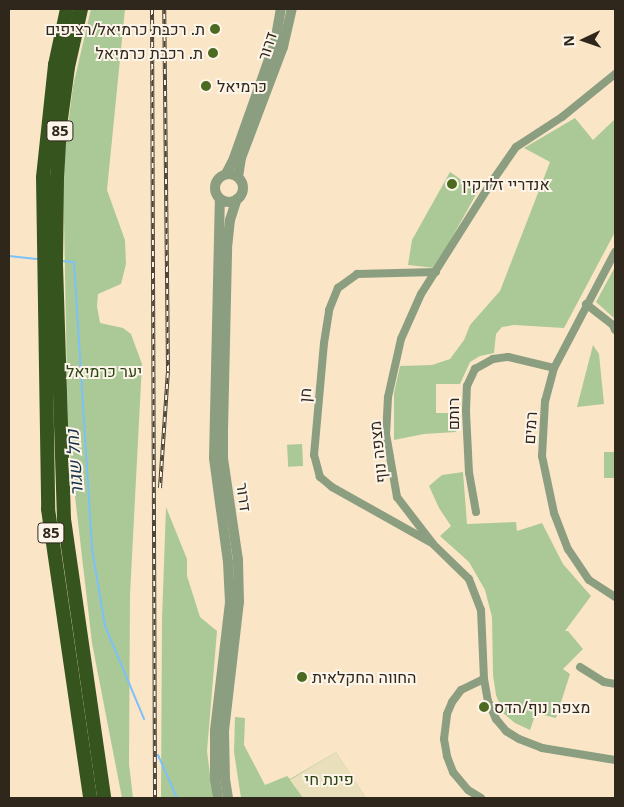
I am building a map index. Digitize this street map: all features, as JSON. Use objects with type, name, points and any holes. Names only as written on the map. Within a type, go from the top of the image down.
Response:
[{"type":"highway","name":"85","points":[[67,9],[55,64],[43,177],[50,260],[64,519],[104,798]]},
{"type":"highway","name":"85","points":[[81,9],[68,67],[60,126],[50,260],[48,509],[90,798]]},
{"type":"street","name":"דרור","points":[[226,174],[272,51],[281,9]]},
{"type":"street","name":"דרור","points":[[238,177],[241,158],[283,48],[292,9]]},
{"type":"street","name":"מצפה נוף","points":[[615,74],[562,117],[516,147],[420,294],[401,339],[388,397],[386,434],[397,497],[433,544],[470,579],[481,610],[484,679],[488,701],[496,719],[506,731],[519,739],[542,748],[615,760]]},
{"type":"street","points":[[226,174],[238,177],[243,187],[237,199],[228,202],[220,198],[215,186],[219,178],[226,174]]},
{"type":"street","name":"דרור","points":[[218,798],[214,757],[215,730],[230,602],[228,562],[214,458],[220,198]]},
{"type":"street","name":"דרור","points":[[228,798],[225,779],[224,731],[239,602],[238,560],[223,458],[223,430],[227,248],[230,220],[237,199]]},
{"type":"street","name":"רמים","points":[[615,252],[554,368],[545,401],[542,448],[546,482],[554,513],[568,549],[589,580],[615,597]]},
{"type":"street","name":"חן","points":[[433,544],[332,488],[320,477],[314,455],[324,343],[329,310],[338,288],[357,274],[436,272]]},
{"type":"street","points":[[586,304],[613,326],[615,330]]},
{"type":"street","name":"רותם","points":[[476,512],[469,472],[466,411],[467,386],[476,369],[493,359],[508,357],[554,368]]},
{"type":"street","points":[[580,667],[604,682],[615,684]]},
{"type":"street","points":[[481,798],[468,790],[454,772],[447,756],[444,739],[447,714],[452,702],[461,690],[484,679]]},
{"type":"green space","name":"יער כרמיאל","points":[[91,9],[125,9],[107,190],[125,240],[126,264],[121,284],[98,294],[97,306],[100,323],[123,328],[131,334],[142,364],[130,595],[129,764],[133,798],[122,798],[92,643],[68,436],[63,166],[73,86]]},
{"type":"green space","points":[[575,118],[593,140],[615,119],[615,232],[564,328],[514,325],[502,327],[496,334],[494,353],[480,356],[470,362],[460,384],[436,384],[436,413],[455,413],[456,432],[424,434],[394,440],[394,393],[400,366],[432,365],[450,359],[464,340],[470,325],[500,291],[550,162],[524,148]]},
{"type":"green space","points":[[450,172],[478,191],[435,268],[408,265],[412,240]]},
{"type":"green space","points":[[615,267],[615,319],[596,302]]},
{"type":"green space","points":[[593,345],[599,354],[604,404],[577,407]]},
{"type":"green space","points":[[302,444],[303,466],[288,467],[287,445]]},
{"type":"green space","points":[[604,452],[615,452],[615,478],[604,478]]},
{"type":"green space","points":[[463,472],[467,524],[516,522],[517,531],[542,523],[563,564],[591,596],[565,631],[568,631],[583,649],[563,669],[570,674],[556,718],[536,713],[530,730],[515,723],[503,713],[496,695],[493,675],[492,617],[485,590],[469,562],[440,536],[451,526],[439,508],[429,486],[442,475]]},
{"type":"green space","points":[[166,507],[187,559],[187,576],[200,617],[217,631],[207,751],[213,798],[161,798],[162,619]]},
{"type":"green space","points":[[235,717],[245,718],[244,745],[265,785],[287,776],[290,779],[336,752],[366,798],[241,798],[234,752]]},
{"type":"sand","name":"פינת חי","points":[[336,752],[366,798],[303,798],[290,780]]},
{"type":"waterway","name":"נחל שגור","points":[[9,256],[39,259]]},
{"type":"waterway","name":"נחל שגור","points":[[61,261],[74,262],[92,549],[105,626],[144,719]]},
{"type":"waterway","name":"נחל שגור","points":[[158,755],[177,798]]},
{"type":"railway","points":[[152,9],[155,798]]},
{"type":"railway","points":[[160,488],[168,371],[164,9]]},
{"type":"place","name":"ת. רכבת כרמיאל/רציפים","points":[[215,29]]},
{"type":"place","name":"ת. רכבת כרמיאל","points":[[213,53]]},
{"type":"place","name":"כרמיאל","points":[[206,86]]},
{"type":"place","name":"אנדריי זלדקין","points":[[452,184]]},
{"type":"place","name":"החווה החקלאית","points":[[302,677]]},
{"type":"place","name":"מצפה נוף/הדס","points":[[484,707]]}]
